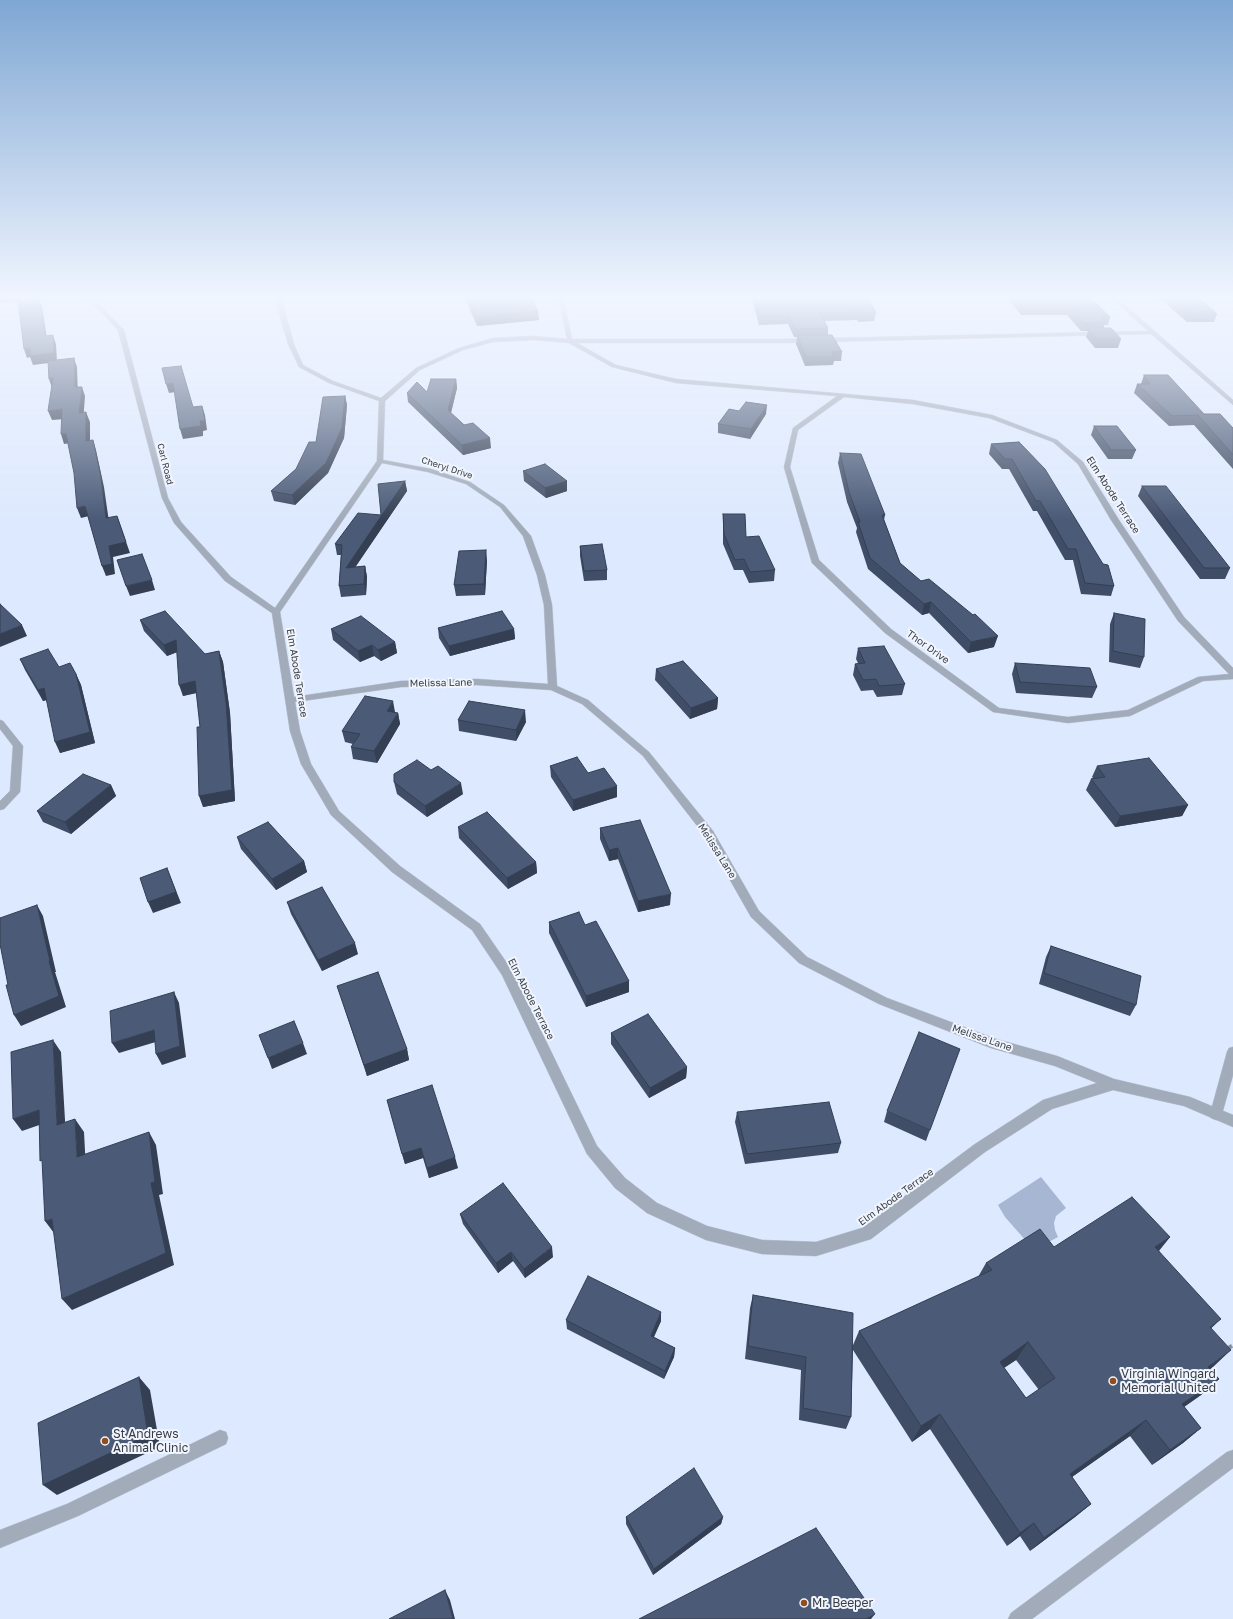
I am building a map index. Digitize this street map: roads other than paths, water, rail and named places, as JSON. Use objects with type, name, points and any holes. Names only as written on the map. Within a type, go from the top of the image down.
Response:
[{"type":"street","name":"Carl Road","points":[[132,371],[165,498],[178,523],[228,579],[276,612]]},
{"type":"street","points":[[276,612],[380,461],[382,400],[331,382],[310,371]]},
{"type":"street","name":"Elm Abode Terrace","points":[[382,400],[416,371]]},
{"type":"street","name":"Elm Abode Terrace","points":[[633,371],[676,381],[843,394],[913,402],[990,416],[1055,441],[1081,463],[1115,520],[1181,619],[1233,675]]},
{"type":"street","points":[[1196,371],[1233,403]]},
{"type":"street","name":"Thor Drive","points":[[843,394],[795,429],[787,467],[815,561],[888,631],[996,710],[1068,720],[1130,712],[1201,679],[1233,675]]},
{"type":"street","name":"Cheryl Drive","points":[[380,461],[429,470],[468,483],[502,506],[527,536],[541,575],[548,605],[553,687]]},
{"type":"street","name":"Elm Abode Terrace","points":[[276,612],[295,731],[306,764],[335,813],[396,869],[476,927],[507,972],[592,1150],[620,1183],[652,1208],[706,1233],[762,1247],[816,1249],[866,1234],[980,1148],[1048,1104],[1113,1084]]},
{"type":"street","name":"Melissa Lane","points":[[291,700],[401,684],[478,682],[553,687],[585,702],[646,754],[709,834],[755,914],[803,960],[883,1001],[995,1044],[1057,1061],[1113,1084]]},
{"type":"street","points":[[0,723],[18,746],[15,792],[0,806]]},
{"type":"street","points":[[1216,1114],[1233,1052]]},
{"type":"street","points":[[1113,1084],[1186,1101],[1233,1121]]},
{"type":"street","points":[[0,1539],[72,1510],[220,1438]]},
{"type":"street","points":[[1017,1619],[1233,1458]]},
{"type":"place","name":"Virginia Wingard Memorial United","points":[[1113,1381]]},
{"type":"place","name":"St Andrews Animal Clinic","points":[[105,1441]]},
{"type":"place","name":"Mr. Beeper","points":[[804,1603]]}]
